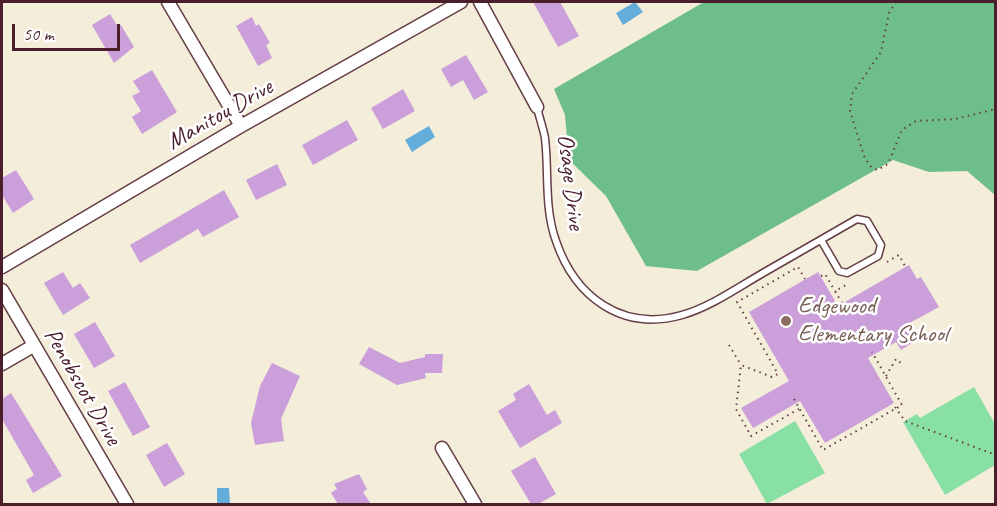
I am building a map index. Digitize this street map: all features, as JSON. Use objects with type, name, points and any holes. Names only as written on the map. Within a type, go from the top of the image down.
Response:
[{"type":"street","points":[[168,2],[241,126]]},
{"type":"street","name":"Manitou Drive","points":[[2,267],[241,126],[461,2]]},
{"type":"street","name":"Osage Drive","points":[[480,2],[537,107]]},
{"type":"street","name":"Penobscot Drive","points":[[2,290],[127,504]]},
{"type":"street","points":[[2,364],[33,346]]},
{"type":"street","points":[[442,448],[475,504]]},
{"type":"lane","name":"Osage Drive","points":[[537,107],[545,136],[548,206],[555,241],[584,291],[601,306],[618,315],[654,320],[682,315],[720,298],[820,240],[857,219],[867,221],[881,245],[878,255],[847,273],[839,271],[820,240]]},
{"type":"path","points":[[896,2],[888,13],[881,52],[852,94],[850,111],[856,137],[870,166],[877,170],[888,164],[902,130],[916,121],[940,121],[996,110]]},
{"type":"path","points":[[729,345],[741,364],[772,378],[778,374],[737,302],[798,267],[806,279]]},
{"type":"path","points":[[821,276],[825,274],[836,291]]},
{"type":"path","points":[[794,399],[823,450],[902,405],[872,352]]},
{"type":"path","points":[[886,376],[896,359],[903,365]]},
{"type":"path","points":[[741,364],[736,409],[751,436],[799,409]]},
{"type":"path","points":[[895,407],[905,422],[996,455]]},
{"type":"green space","points":[[704,2],[995,2],[995,195],[967,171],[929,172],[893,160],[697,271],[646,266],[606,196],[569,160],[565,115],[554,89]]},
{"type":"green space","points":[[974,387],[995,424],[995,465],[945,495],[903,422],[917,414],[920,418]]},
{"type":"green space","points":[[795,421],[825,473],[767,504],[739,454]]},
{"type":"water","points":[[635,2],[643,12],[623,25],[616,13]]},
{"type":"water","points":[[429,126],[435,137],[412,152],[405,140]]},
{"type":"water","points":[[217,488],[229,488],[230,504],[217,504]]},
{"type":"building","points":[[533,2],[560,2],[579,36],[558,47]]},
{"type":"building","points":[[110,14],[118,27],[121,25],[134,47],[114,63],[92,25]]},
{"type":"building","points":[[252,17],[256,26],[259,24],[270,43],[266,45],[272,58],[258,66],[236,26]]},
{"type":"building","points":[[466,55],[488,92],[474,100],[463,80],[451,87],[441,69]]},
{"type":"building","points":[[152,70],[177,112],[142,134],[132,117],[141,111],[132,96],[140,92],[133,81]]},
{"type":"building","points":[[403,89],[415,111],[383,129],[371,108]]},
{"type":"building","points":[[347,120],[358,140],[313,165],[302,145]]},
{"type":"building","points":[[277,164],[287,185],[256,200],[246,180]]},
{"type":"building","points":[[16,170],[34,199],[13,213],[2,195],[2,178]]},
{"type":"building","points":[[224,190],[239,217],[203,237],[198,229],[140,263],[130,245]]},
{"type":"building","points":[[909,265],[917,279],[921,277],[939,307],[906,325],[915,341],[901,350],[896,342],[868,358],[894,403],[825,443],[800,401],[753,428],[741,408],[789,381],[749,312],[818,272],[838,306]]},
{"type":"building","points":[[63,272],[73,288],[80,283],[90,298],[63,315],[44,283]]},
{"type":"building","points":[[95,322],[115,356],[94,368],[74,334]]},
{"type":"building","points":[[369,347],[400,363],[425,357],[425,354],[443,354],[442,373],[425,373],[426,378],[397,385],[359,364]]},
{"type":"building","points":[[272,363],[300,376],[281,419],[284,441],[255,445],[251,423],[260,386]]},
{"type":"building","points":[[125,382],[150,427],[133,436],[108,391]]},
{"type":"building","points":[[529,384],[547,415],[555,410],[562,423],[520,448],[498,411],[516,400],[513,394]]},
{"type":"building","points":[[11,393],[62,476],[33,493],[26,480],[34,475],[2,419],[2,399]]},
{"type":"building","points":[[167,443],[185,474],[164,487],[146,455]]},
{"type":"building","points":[[535,457],[556,494],[538,504],[531,504],[511,471]]},
{"type":"building","points":[[359,474],[367,489],[363,492],[371,504],[338,504],[331,493],[337,489],[334,484]]},
{"type":"place","name":"Edgewood Elementary School","points":[[786,321]]}]
